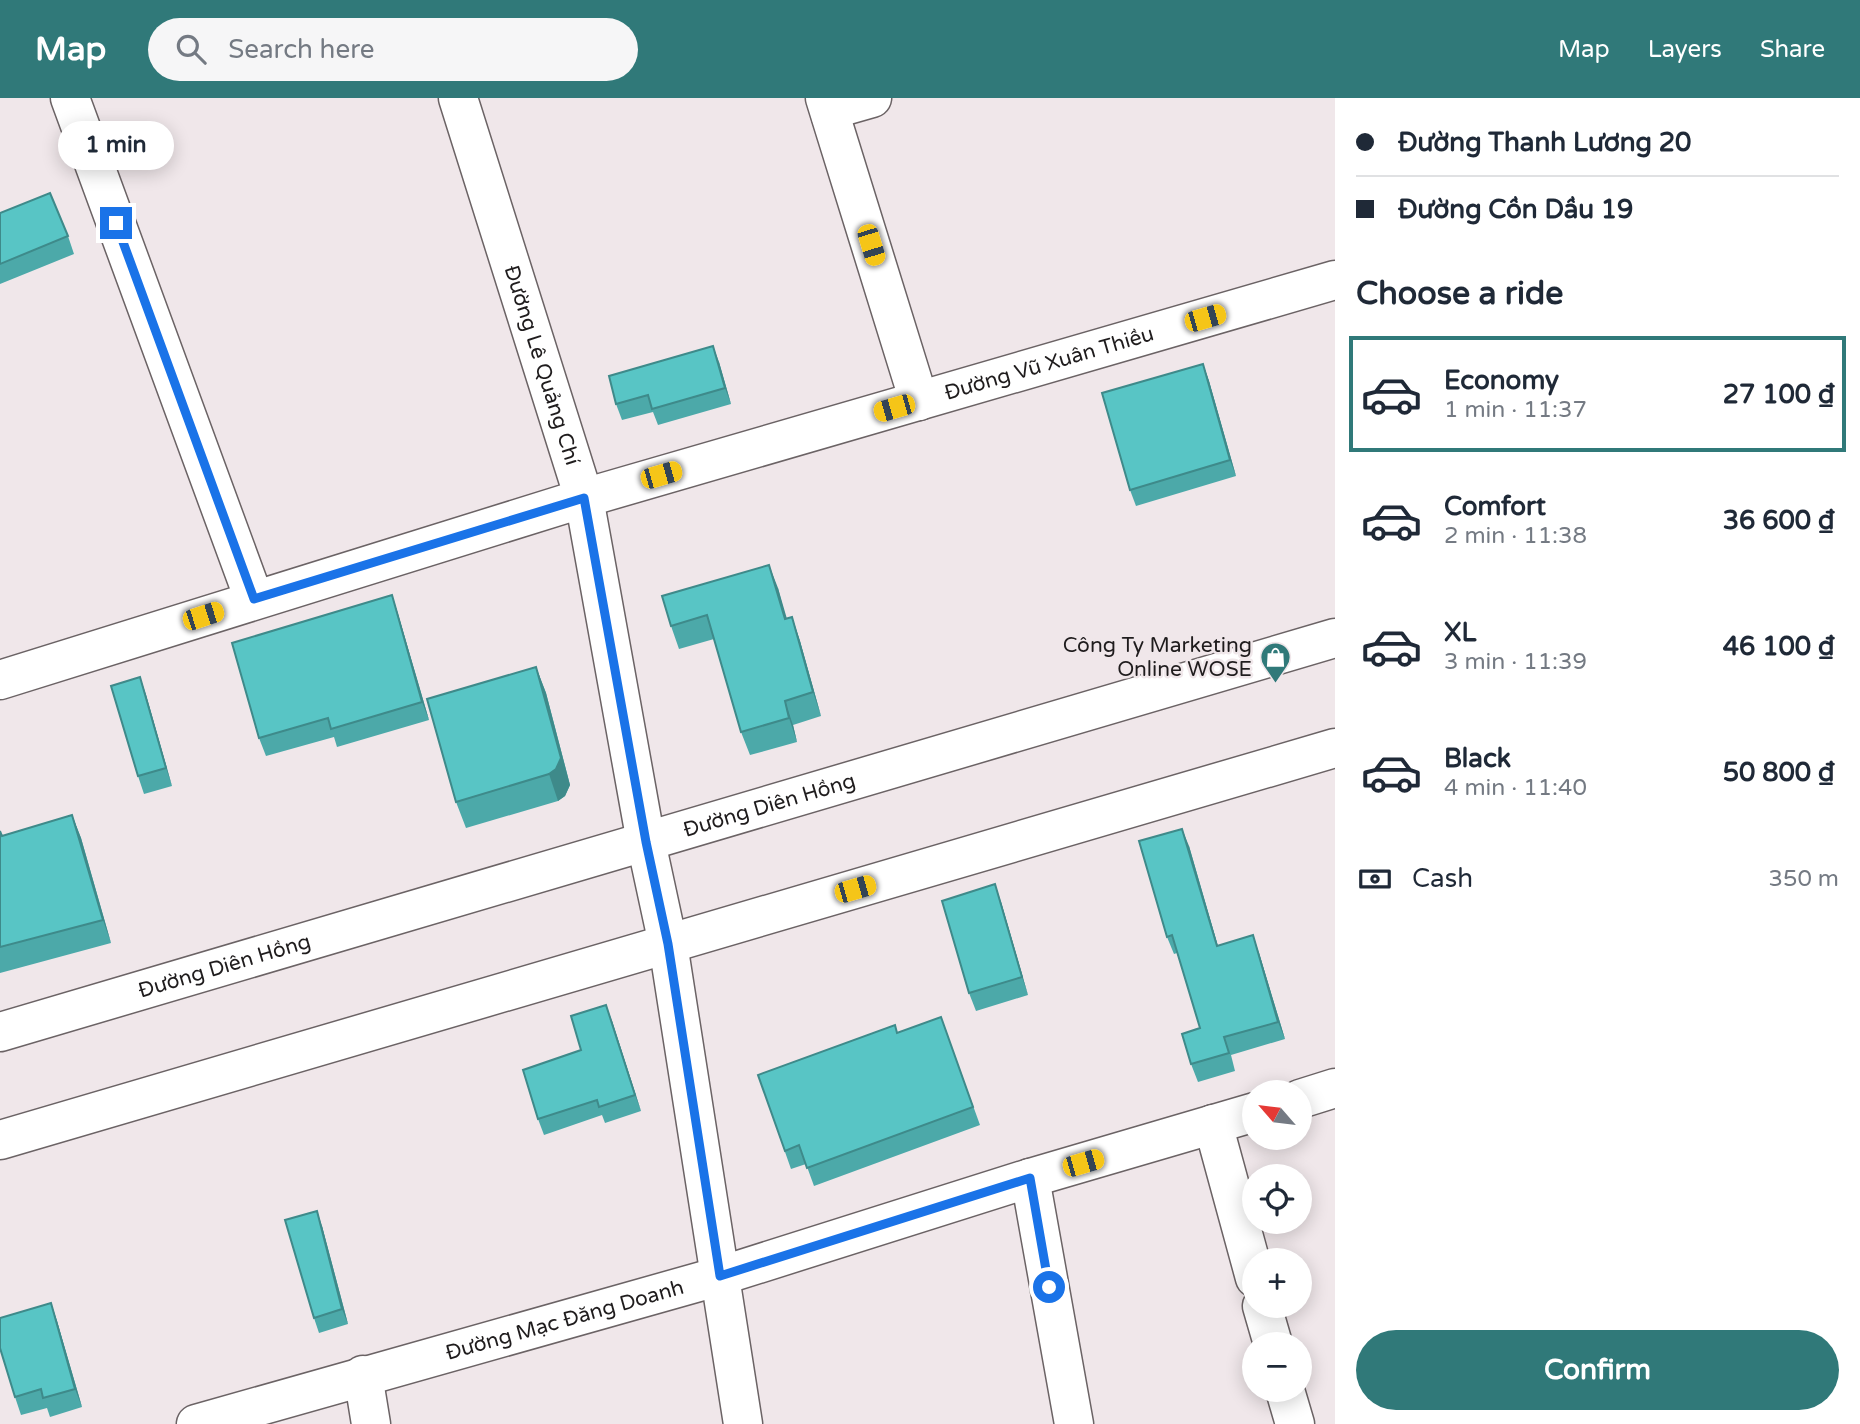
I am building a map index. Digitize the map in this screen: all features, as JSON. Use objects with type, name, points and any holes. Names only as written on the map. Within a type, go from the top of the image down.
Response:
[{"type":"street","points":[[69,98],[254,599]]},
{"type":"street","name":"Đường Lê Quảng Chí","points":[[458,98],[584,498],[646,842],[668,944],[743,1424]]},
{"type":"street","points":[[872,98],[844,106],[828,107],[919,401]]},
{"type":"street","name":"Đường Vũ Xuân Thiều","points":[[0,680],[584,498],[1335,280]]},
{"type":"street","name":"Đường Diên Hồng","points":[[0,1032],[1335,638]]},
{"type":"street","points":[[0,1140],[1335,748]]},
{"type":"street","points":[[1312,1095],[1335,1088]]},
{"type":"street","name":"Đường Mạc Đăng Doanh","points":[[196,1424],[720,1276],[1030,1178],[1242,1116]]},
{"type":"street","points":[[1213,1124],[1247,1248]]},
{"type":"street","points":[[1030,1178],[1074,1424]]},
{"type":"street","points":[[363,1375],[371,1424]]},
{"type":"street","points":[[1288,1402],[1294,1424]]},
{"type":"building","points":[[50,193],[68,236],[0,264],[0,213]]},
{"type":"building","points":[[713,346],[725,388],[652,409],[648,395],[616,404],[609,376]]},
{"type":"building","points":[[1203,364],[1230,460],[1130,490],[1102,393]]},
{"type":"building","points":[[769,565],[785,619],[792,617],[813,692],[785,701],[789,718],[741,732],[707,615],[671,626],[662,596]]},
{"type":"building","points":[[392,595],[422,702],[331,729],[328,718],[259,738],[232,643]]},
{"type":"building","points":[[536,667],[561,758],[556,769],[549,774],[456,802],[427,699]]},
{"type":"building","points":[[140,677],[166,768],[138,776],[111,686]]},
{"type":"building","points":[[72,815],[103,920],[0,947],[0,831],[2,836]]},
{"type":"building","points":[[1182,829],[1217,946],[1253,935],[1278,1022],[1224,1037],[1229,1053],[1191,1064],[1182,1034],[1200,1028],[1172,935],[1167,937],[1139,841]]},
{"type":"building","points":[[995,884],[1022,977],[969,993],[942,901]]},
{"type":"building","points":[[606,1005],[635,1095],[599,1107],[597,1100],[538,1119],[523,1070],[581,1050],[571,1016]]},
{"type":"building","points":[[941,1017],[973,1107],[807,1168],[799,1145],[785,1151],[758,1075],[895,1025],[897,1033]]},
{"type":"building","points":[[317,1211],[342,1309],[314,1318],[285,1220]]},
{"type":"building","points":[[51,1303],[75,1389],[43,1398],[41,1389],[15,1397],[0,1348],[0,1318]]},
{"type":"place","name":"Công Ty Marketing Online WOSE","points":[[1275,684]]},
{"type":"route","points":[[116,223],[254,599],[584,498],[646,842],[668,944],[720,1276],[1030,1178],[1049,1287]]}]
